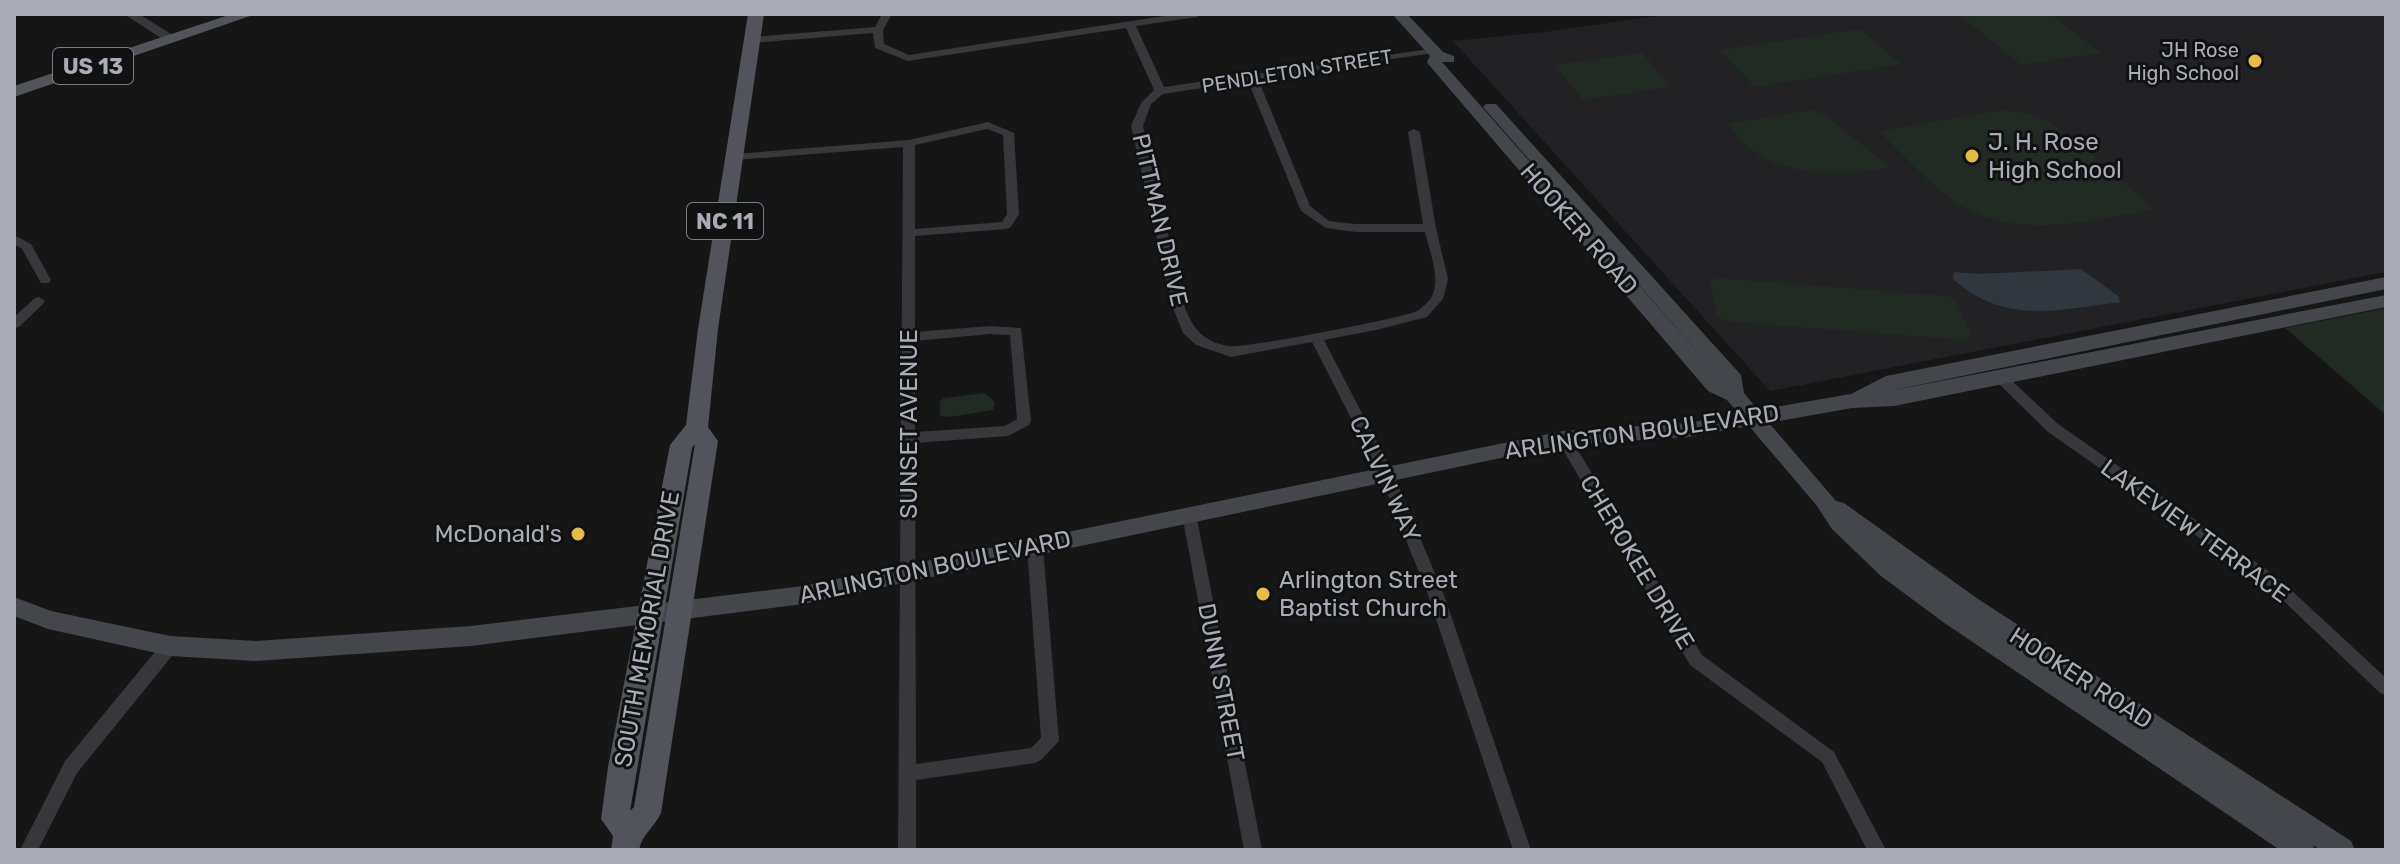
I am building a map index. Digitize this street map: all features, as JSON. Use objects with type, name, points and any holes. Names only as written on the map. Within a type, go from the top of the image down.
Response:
[{"type":"main road","name":"US 13","points":[[14,92],[248,14]]},
{"type":"main road","name":"SOUTH MEMORIAL DRIVE","points":[[697,428],[707,441],[647,813],[626,841],[615,819],[648,615],[681,445],[697,428],[708,329],[756,14]]},
{"type":"main road","name":"HOOKER ROAD","points":[[1399,14],[1436,52],[1434,62],[1664,328],[1715,386],[1734,395],[1824,500],[1834,519],[1915,588],[2302,850]]},
{"type":"main road","name":"ARLINGTON BOULEVARD","points":[[1852,401],[1886,383],[2386,283]]},
{"type":"main road","points":[[2310,298],[2328,312]]},
{"type":"main road","name":"ARLINGTON BOULEVARD","points":[[14,606],[48,620],[170,646],[256,651],[471,636],[680,611],[803,595],[1563,438],[1688,430],[1852,401],[1894,399],[2386,301]]},
{"type":"main road","points":[[2001,378],[2005,367],[2044,359],[2061,348]]},
{"type":"main road","name":"HOOKER ROAD","points":[[1824,500],[1970,605],[2342,850]]},
{"type":"street","points":[[130,14],[172,39]]},
{"type":"street","points":[[887,14],[878,30],[879,46],[891,54],[908,58],[1197,14]]},
{"type":"street","points":[[1130,25],[1160,91]]},
{"type":"street","points":[[752,40],[878,30]]},
{"type":"street","name":"PENDLETON STREET","points":[[1160,91],[1436,52]]},
{"type":"street","points":[[1252,78],[1305,208],[1326,224],[1356,228],[1430,228]]},
{"type":"street","name":"PITTMAN DRIVE","points":[[1160,91],[1146,103],[1137,126],[1179,308],[1188,330],[1201,342],[1231,352],[1317,338],[1422,314],[1437,299],[1442,279],[1414,132]]},
{"type":"street","points":[[735,157],[909,143],[988,125],[1008,133],[1013,214],[1006,225],[908,233]]},
{"type":"street","name":"SUNSET AVENUE","points":[[907,850],[909,143]]},
{"type":"street","points":[[14,239],[27,247],[45,280]]},
{"type":"street","points":[[14,324],[39,301]]},
{"type":"street","points":[[909,337],[990,330],[1016,331],[1024,421],[1008,431],[909,438]]},
{"type":"street","name":"CALVIN WAY","points":[[1317,338],[1387,475],[1436,595],[1522,850]]},
{"type":"street","name":"LAKEVIEW TERRACE","points":[[2001,378],[2053,428],[2272,581],[2386,688]]},
{"type":"street","name":"CHEROKEE DRIVE","points":[[1563,438],[1696,660],[1828,757],[1877,850]]},
{"type":"street","name":"DUNN STREET","points":[[1189,514],[1253,850]]},
{"type":"street","points":[[908,773],[1035,755],[1050,741],[1035,547]]},
{"type":"street","points":[[29,850],[71,767],[170,646]]},
{"type":"shaded area","name":"J. H. Rose High School","points":[[1671,14],[2386,14],[2386,272],[1770,391],[1453,41]]},
{"type":"shaded area","points":[[1958,14],[2050,14],[2101,53],[2021,65]]},
{"type":"shaded area","points":[[1860,29],[1901,64],[1755,87],[1719,50]]},
{"type":"shaded area","points":[[1642,53],[1671,87],[1583,100],[1555,65]]},
{"type":"shaded area","points":[[1810,110],[1824,114],[1891,168],[1838,173],[1803,171],[1769,160],[1753,151],[1727,124]]},
{"type":"shaded area","points":[[1996,111],[2024,113],[2047,121],[2078,143],[2155,209],[2051,225],[1999,221],[1974,213],[1951,199],[1879,131]]},
{"type":"shaded area","points":[[2081,269],[2118,296],[2120,302],[2053,310],[2012,309],[1972,294],[1953,279],[1954,272],[1978,274]]},
{"type":"shaded area","points":[[1716,278],[1949,296],[1956,300],[1972,336],[1965,340],[1723,321],[1717,316],[1710,282]]},
{"type":"shaded area","points":[[2386,308],[2386,415],[2285,328]]},
{"type":"shaded area","points":[[985,393],[995,402],[993,410],[940,416],[940,401],[944,398]]},
{"type":"place","name":"JH Rose High School","points":[[2255,61]]},
{"type":"place","name":"J. H. Rose High School","points":[[1972,156]]},
{"type":"place","name":"McDonald's","points":[[578,534]]},
{"type":"place","name":"Arlington Street Baptist Church","points":[[1263,594]]}]
